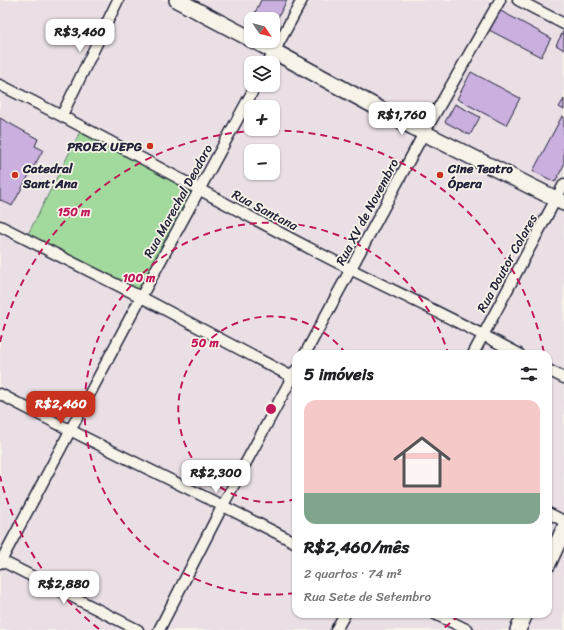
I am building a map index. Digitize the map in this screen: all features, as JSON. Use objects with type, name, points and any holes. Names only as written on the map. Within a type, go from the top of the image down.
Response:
[{"type":"main road","points":[[177,0],[244,35]]},
{"type":"main road","points":[[262,48],[270,56]]},
{"type":"main road","points":[[280,61],[560,201]]},
{"type":"main road","points":[[552,555],[564,529]]},
{"type":"main road","points":[[518,630],[524,618]]},
{"type":"street","points":[[62,115],[118,0]]},
{"type":"street","points":[[272,56],[302,0]]},
{"type":"street","name":"Rua XV de Novembro","points":[[307,350],[424,133],[500,0]]},
{"type":"street","points":[[518,0],[564,24]]},
{"type":"street","name":"Rua Santana","points":[[0,85],[62,115],[199,191],[350,270],[482,334],[512,350]]},
{"type":"street","name":"Rua Marechal Deodoro","points":[[0,561],[252,92]]},
{"type":"street","name":"Rua Doutor Colares","points":[[475,350],[482,334],[560,201],[564,184]]},
{"type":"street","points":[[1,228],[292,373]]},
{"type":"street","points":[[552,372],[564,378]]},
{"type":"street","points":[[159,630],[223,505],[292,380]]},
{"type":"street","points":[[0,394],[70,432],[223,505],[292,541]]},
{"type":"street","points":[[552,514],[564,521]]},
{"type":"street","points":[[0,561],[138,630]]},
{"type":"street","points":[[336,630],[342,618]]},
{"type":"street","points":[[444,618],[468,630]]},
{"type":"shaded area","points":[[0,0],[564,0],[564,630],[0,630]]},
{"type":"green space","points":[[81,130],[195,193],[139,292],[27,236]]},
{"type":"building","points":[[261,0],[287,0],[280,14],[280,12],[255,12]]},
{"type":"building","points":[[499,10],[551,38],[541,57],[489,30]]},
{"type":"building","points":[[564,30],[564,50],[556,45]]},
{"type":"building","points":[[471,72],[520,98],[506,125],[457,99]]},
{"type":"building","points":[[564,99],[564,110],[559,107]]},
{"type":"building","points":[[455,104],[480,117],[470,135],[445,122]]},
{"type":"building","points":[[562,116],[564,117],[564,165],[555,182],[533,171]]},
{"type":"building","name":"Catedral Sant'Ana","points":[[0,118],[38,139],[35,146],[43,150],[12,206],[1,200],[0,201]]},
{"type":"place","name":"PROEX UEPG","points":[[150,146]]},
{"type":"place","name":"Catedral Sant'Ana","points":[[15,175]]},
{"type":"place","name":"Cine Teatro Ópera","points":[[440,175]]}]
